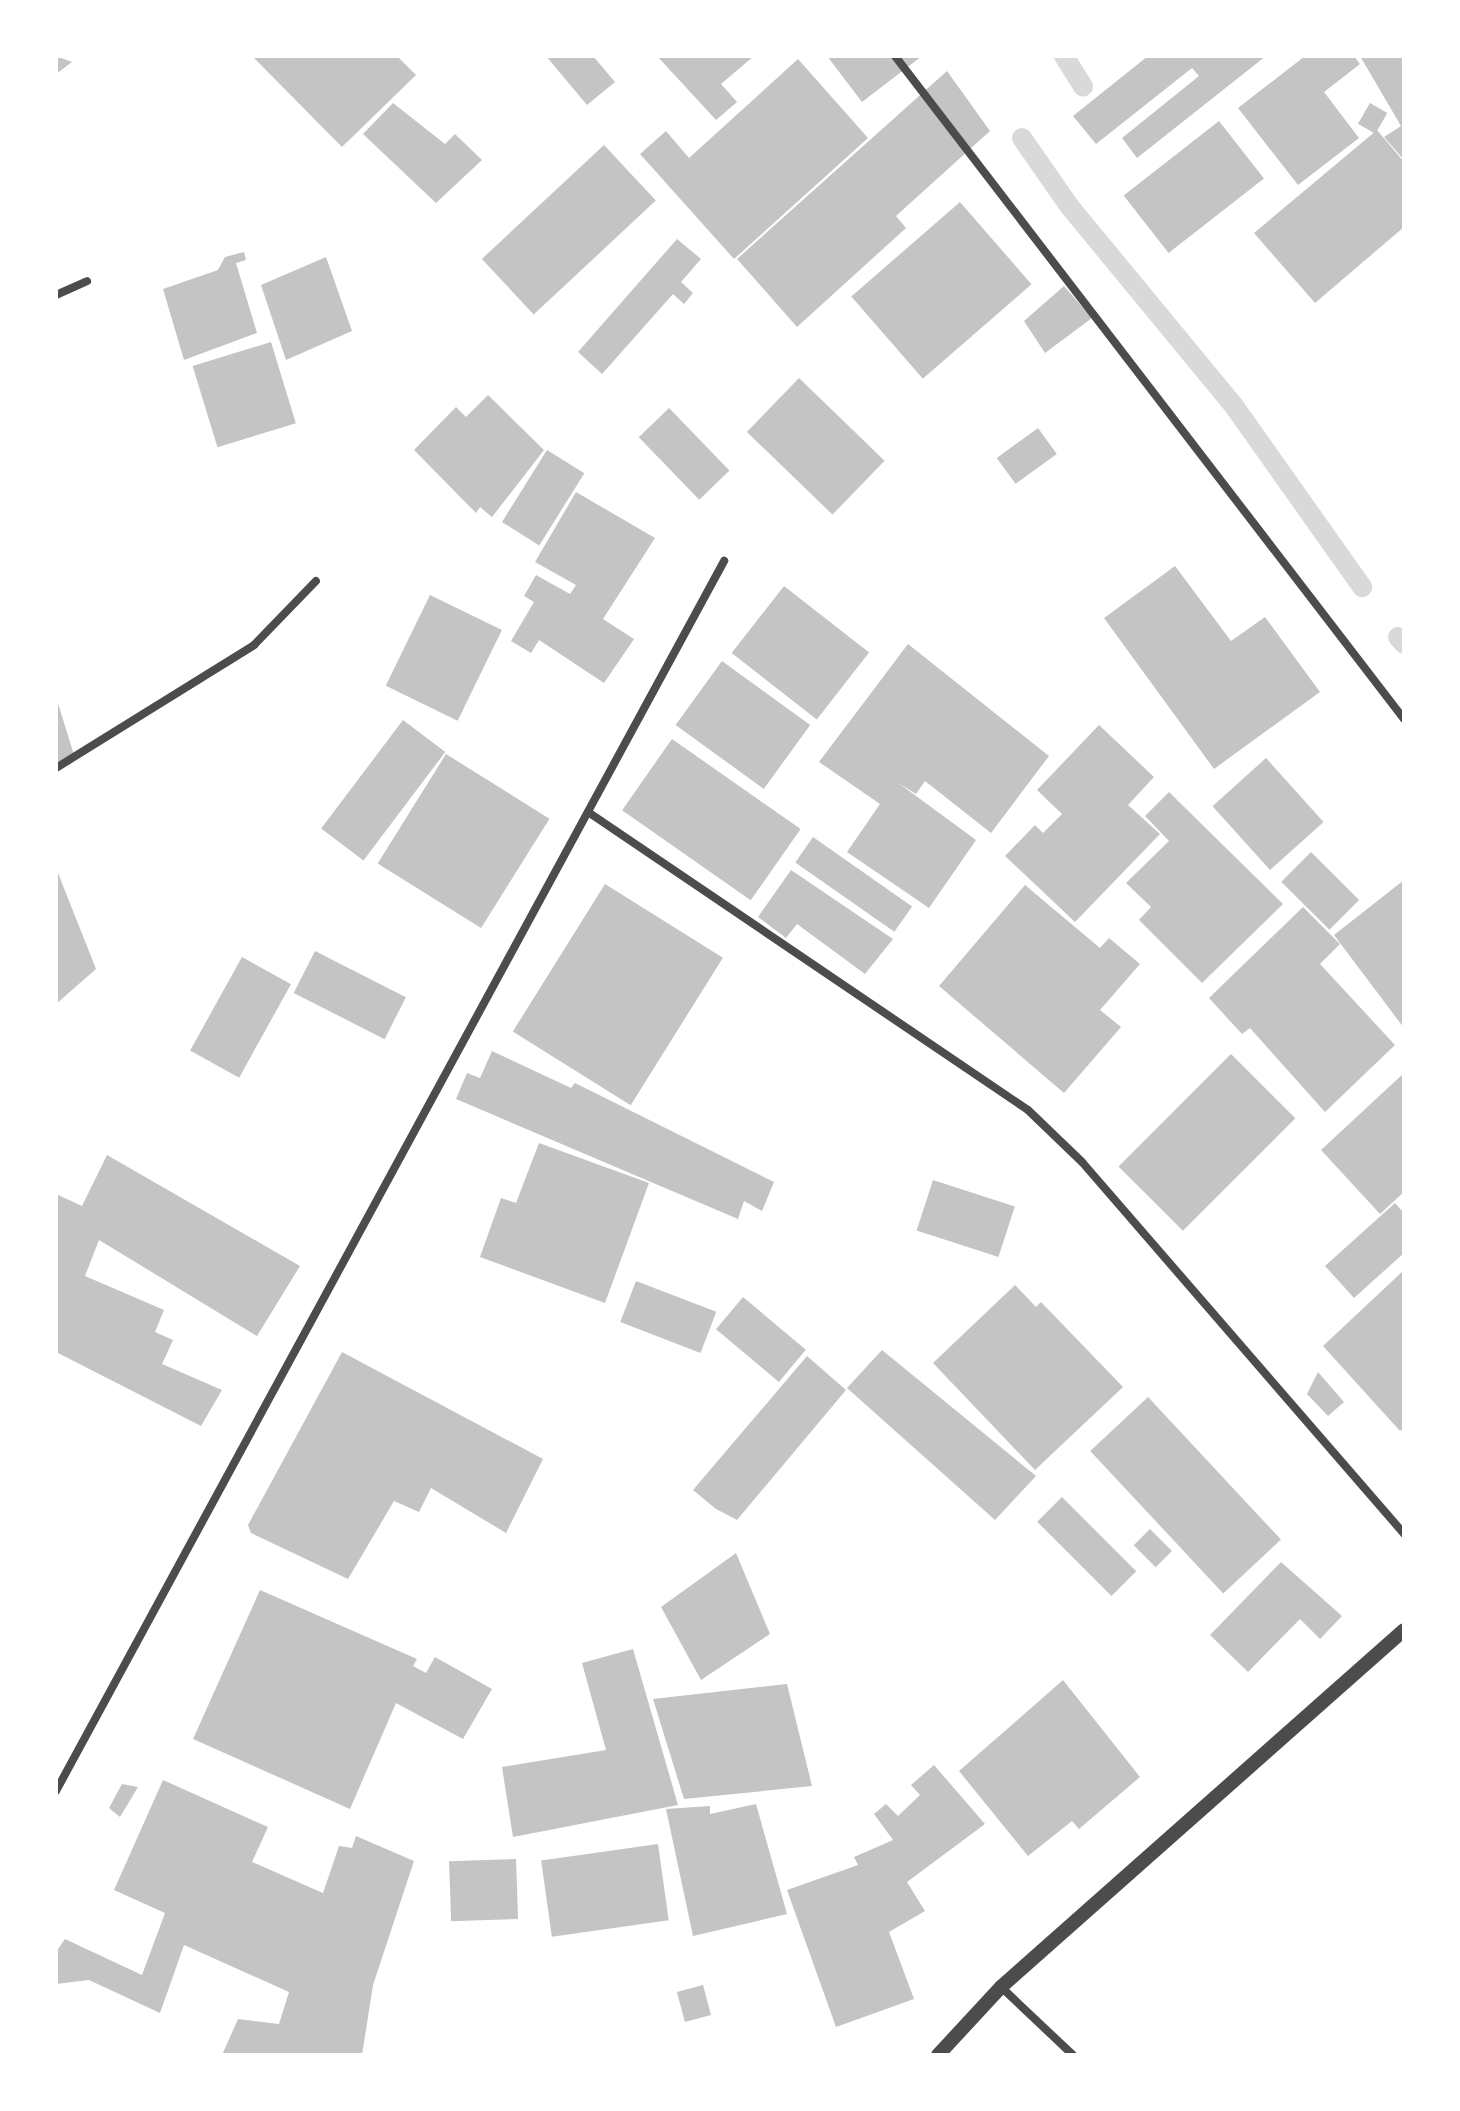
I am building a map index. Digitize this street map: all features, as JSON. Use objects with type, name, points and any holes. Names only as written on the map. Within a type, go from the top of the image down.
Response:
[{"type":"street","points":[[895,56],[1404,719]]},
{"type":"street","points":[[56,295],[87,281]]},
{"type":"street","points":[[56,1791],[724,561]]},
{"type":"street","points":[[56,768],[254,645],[316,581]]},
{"type":"street","points":[[588,812],[1028,1110],[1082,1162],[1404,1534]]},
{"type":"street","points":[[938,2055],[1001,1987],[1404,1630]]},
{"type":"street","points":[[1001,1987],[1073,2055]]},
{"type":"building","points":[[56,56],[72,62],[56,74]]},
{"type":"building","points":[[252,56],[397,56],[416,75],[342,147]]},
{"type":"building","points":[[546,56],[593,56],[615,82],[587,105]]},
{"type":"building","points":[[657,56],[754,56],[721,84],[737,102],[716,120]]},
{"type":"building","points":[[827,56],[922,56],[862,102]]},
{"type":"building","points":[[1148,56],[1266,56],[1137,158],[1122,138],[1199,76],[1192,68],[1096,144],[1073,116]]},
{"type":"building","points":[[1305,56],[1354,56],[1360,64],[1324,92],[1359,138],[1298,185],[1238,108]]},
{"type":"building","points":[[1360,56],[1404,56],[1404,160],[1384,137],[1401,126]]},
{"type":"building","points":[[798,59],[868,138],[734,259],[640,154],[666,131],[689,158]]},
{"type":"building","points":[[947,71],[990,131],[896,216],[906,228],[797,327],[737,259]]},
{"type":"building","points":[[393,103],[445,144],[455,134],[482,160],[436,203],[363,134]]},
{"type":"building","points":[[1370,103],[1387,113],[1375,134],[1358,124]]},
{"type":"building","points":[[1219,121],[1264,179],[1169,253],[1124,195]]},
{"type":"building","points":[[1377,130],[1404,162],[1404,227],[1315,303],[1254,233]]},
{"type":"building","points":[[604,145],[656,201],[534,314],[482,259]]},
{"type":"building","points":[[960,202],[1032,284],[923,379],[851,296]]},
{"type":"building","points":[[677,239],[701,259],[681,282],[693,293],[684,304],[673,294],[602,374],[578,352]]},
{"type":"building","points":[[244,252],[246,260],[236,263],[257,333],[184,360],[163,289],[218,270],[225,257]]},
{"type":"building","points":[[326,257],[352,331],[286,360],[261,285]]},
{"type":"building","points":[[1064,286],[1092,318],[1045,353],[1024,321]]},
{"type":"building","points":[[271,342],[296,423],[217,447],[193,366]]},
{"type":"building","points":[[799,378],[885,461],[833,515],[747,432]]},
{"type":"building","points":[[488,395],[544,450],[492,517],[480,507],[476,513],[414,450],[456,407],[466,417]]},
{"type":"building","points":[[669,408],[729,471],[699,500],[639,437]]},
{"type":"building","points":[[1038,428],[1057,454],[1016,484],[997,458]]},
{"type":"building","points":[[547,450],[584,473],[539,545],[502,522]]},
{"type":"building","points":[[576,492],[655,538],[603,619],[634,639],[604,683],[539,640],[531,653],[511,641],[534,602],[524,596],[536,575],[570,594],[576,585],[535,562]]},
{"type":"building","points":[[1175,566],[1231,641],[1265,617],[1320,692],[1214,769],[1104,618]]},
{"type":"building","points":[[784,586],[869,652],[817,719],[732,653]]},
{"type":"building","points":[[430,595],[502,630],[458,721],[386,686]]},
{"type":"building","points":[[908,644],[1049,756],[991,833],[925,781],[916,794],[897,782],[976,840],[929,908],[847,852],[880,804],[819,762]]},
{"type":"building","points":[[722,661],[810,725],[764,789],[676,725]]},
{"type":"building","points":[[56,697],[74,755],[56,763]]},
{"type":"building","points":[[403,720],[445,752],[363,861],[321,829]]},
{"type":"building","points":[[1099,725],[1154,777],[1128,805],[1160,834],[1075,922],[1005,856],[1035,825],[1043,833],[1062,814],[1037,790]]},
{"type":"building","points":[[672,739],[801,829],[751,900],[622,810]]},
{"type":"building","points":[[446,754],[549,819],[481,928],[378,863]]},
{"type":"building","points":[[1266,758],[1324,822],[1270,870],[1212,806]]},
{"type":"building","points":[[1169,792],[1283,904],[1202,983],[1139,920],[1151,907],[1126,883],[1169,841],[1145,816]]},
{"type":"building","points":[[813,837],[912,906],[894,932],[795,862]]},
{"type":"building","points":[[1311,852],[1359,900],[1329,930],[1281,882]]},
{"type":"building","points":[[56,868],[96,969],[56,1004]]},
{"type":"building","points":[[791,870],[893,939],[865,974],[797,924],[786,938],[758,917]]},
{"type":"building","points":[[1404,880],[1404,1028],[1334,935]]},
{"type":"building","points":[[605,884],[723,958],[631,1105],[513,1032]]},
{"type":"building","points":[[1025,885],[1100,948],[1109,938],[1140,964],[1100,1010],[1121,1027],[1064,1093],[939,986]]},
{"type":"building","points":[[1303,907],[1340,944],[1320,964],[1395,1045],[1325,1112],[1250,1028],[1242,1034],[1209,998]]},
{"type":"building","points":[[315,951],[406,997],[385,1039],[294,993]]},
{"type":"building","points":[[242,957],[291,984],[239,1078],[190,1051]]},
{"type":"building","points":[[492,1051],[571,1088],[575,1083],[774,1182],[762,1211],[744,1201],[738,1219],[456,1099],[467,1073],[480,1078]]},
{"type":"building","points":[[1231,1054],[1295,1118],[1183,1231],[1119,1166]]},
{"type":"building","points":[[1404,1073],[1404,1192],[1380,1214],[1321,1150]]},
{"type":"building","points":[[539,1143],[649,1183],[605,1303],[480,1257],[501,1198],[516,1203]]},
{"type":"building","points":[[107,1155],[300,1266],[257,1336],[99,1240],[85,1276],[164,1310],[155,1332],[173,1340],[162,1364],[222,1390],[201,1426],[56,1352],[56,1194],[82,1206]]},
{"type":"building","points":[[933,1180],[1015,1207],[998,1257],[917,1230]]},
{"type":"building","points":[[1395,1203],[1404,1213],[1404,1253],[1354,1298],[1325,1266]]},
{"type":"building","points":[[1404,1270],[1404,1428],[1400,1431],[1323,1346]]},
{"type":"building","points":[[636,1281],[716,1312],[701,1353],[620,1322]]},
{"type":"building","points":[[1015,1285],[1036,1307],[1041,1302],[1123,1387],[1035,1470],[933,1363]]},
{"type":"building","points":[[743,1297],[806,1350],[779,1382],[716,1329]]},
{"type":"building","points":[[882,1350],[1036,1476],[995,1520],[847,1388]]},
{"type":"building","points":[[342,1352],[543,1459],[506,1533],[431,1488],[419,1512],[394,1501],[348,1579],[251,1533],[248,1525]]},
{"type":"building","points":[[807,1356],[846,1390],[737,1520],[716,1509],[693,1490]]},
{"type":"building","points":[[1318,1372],[1344,1402],[1328,1416],[1307,1394]]},
{"type":"building","points":[[1148,1397],[1281,1540],[1223,1593],[1090,1451]]},
{"type":"building","points":[[1062,1497],[1136,1571],[1111,1596],[1037,1522]]},
{"type":"building","points":[[1150,1529],[1172,1551],[1156,1567],[1134,1545]]},
{"type":"building","points":[[736,1553],[770,1634],[701,1680],[661,1607]]},
{"type":"building","points":[[1281,1562],[1342,1616],[1320,1639],[1300,1619],[1248,1672],[1210,1635]]},
{"type":"building","points":[[260,1590],[417,1659],[413,1666],[426,1673],[435,1657],[492,1689],[463,1739],[396,1703],[350,1809],[193,1739]]},
{"type":"building","points":[[633,1649],[678,1805],[513,1837],[502,1767],[606,1750],[582,1663]]},
{"type":"building","points":[[1063,1680],[1140,1777],[1079,1829],[1072,1821],[1028,1856],[959,1771]]},
{"type":"building","points":[[787,1684],[812,1786],[684,1799],[653,1699]]},
{"type":"building","points":[[934,1765],[985,1824],[907,1882],[925,1911],[889,1932],[914,1999],[836,2027],[787,1890],[858,1865],[854,1857],[893,1840],[874,1814],[886,1804],[898,1816],[920,1795],[911,1785]]},
{"type":"building","points":[[163,1780],[268,1827],[252,1862],[323,1893],[339,1846],[352,1848],[356,1836],[414,1861],[373,1985],[362,2055],[222,2055],[238,2019],[279,2024],[289,1992],[184,1945],[160,2013],[89,1980],[56,1984],[56,1952],[65,1939],[142,1975],[165,1913],[114,1890]]},
{"type":"building","points":[[122,1784],[138,1787],[120,1817],[109,1808]]},
{"type":"building","points":[[756,1804],[787,1914],[693,1936],[666,1809],[710,1806],[710,1814]]},
{"type":"building","points":[[658,1844],[669,1920],[552,1937],[541,1860]]},
{"type":"building","points":[[516,1859],[518,1919],[451,1921],[449,1861]]},
{"type":"building","points":[[703,1985],[711,2015],[685,2022],[677,1992]]},
{"type":"waterway","points":[[1064,56],[1083,86]]},
{"type":"waterway","points":[[1022,138],[1070,207],[1234,406],[1362,587]]},
{"type":"waterway","points":[[1398,637],[1404,644]]}]
